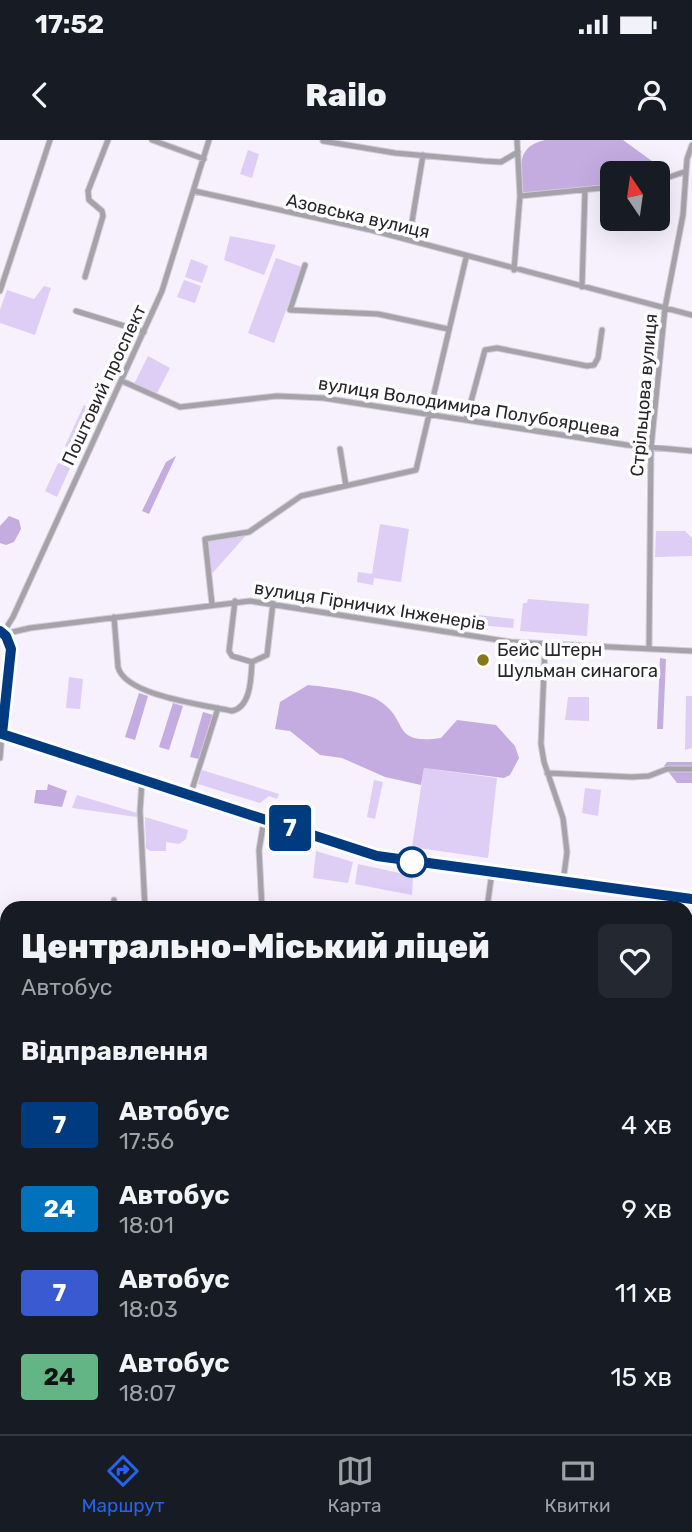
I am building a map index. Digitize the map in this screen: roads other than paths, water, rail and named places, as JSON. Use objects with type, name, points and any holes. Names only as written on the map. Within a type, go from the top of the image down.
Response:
[{"type":"main road","points":[[2,632],[11,649],[1,734],[377,856],[692,899]]},
{"type":"street","points":[[0,291],[50,140]]},
{"type":"street","points":[[85,277],[103,216],[102,211],[89,200],[88,191],[108,140]]},
{"type":"street","points":[[152,140],[204,159]]},
{"type":"street","name":"Поштовий проспект","points":[[2,632],[13,617],[144,332],[169,272],[209,140]]},
{"type":"street","points":[[514,270],[520,196],[517,140]]},
{"type":"street","points":[[323,141],[339,146],[501,162],[518,152]]},
{"type":"street","name":"Стрільцова вулиця","points":[[649,649],[651,448],[665,309],[683,215],[685,170],[692,145]]},
{"type":"street","points":[[409,240],[422,155]]},
{"type":"street","points":[[670,178],[679,176],[685,170]]},
{"type":"street","points":[[520,196],[600,188]]},
{"type":"street","points":[[582,287],[585,190]]},
{"type":"street","name":"Азовська вулиця","points":[[194,191],[409,240],[466,258],[692,315]]},
{"type":"street","points":[[212,604],[205,539],[249,533],[301,496],[416,470],[466,258]]},
{"type":"street","points":[[305,265],[290,310],[378,314],[448,329]]},
{"type":"street","points":[[76,311],[144,332]]},
{"type":"street","points":[[466,420],[485,350],[496,348],[587,366],[594,365],[598,358],[601,330]]},
{"type":"street","name":"вулиця Володимира Полубоярцева","points":[[122,380],[180,407],[299,396],[349,400],[428,415],[651,448],[692,451]]},
{"type":"street","points":[[340,449],[346,486]]},
{"type":"street","points":[[235,601],[229,651],[232,656],[252,662],[267,655],[273,603]]},
{"type":"street","name":"вулиця Гірничих Інженерів","points":[[2,632],[235,601],[273,603],[458,634],[545,645],[692,650]]},
{"type":"street","points":[[114,617],[118,667],[128,682],[154,693],[232,711],[241,708],[249,691],[252,662]]},
{"type":"street","points":[[545,645],[541,744],[547,773],[563,818],[567,852],[563,882]]},
{"type":"street","points":[[190,796],[218,708]]},
{"type":"street","points":[[0,758],[1,734]]},
{"type":"street","points":[[547,773],[632,777],[649,776],[658,771],[692,769]]},
{"type":"street","points":[[142,781],[140,811],[145,901]]},
{"type":"street","points":[[261,901],[258,857],[264,820]]},
{"type":"street","points":[[488,901],[492,872]]},
{"type":"place","name":"Бейс Штерн Шульман синагога","points":[[483,660]]}]
